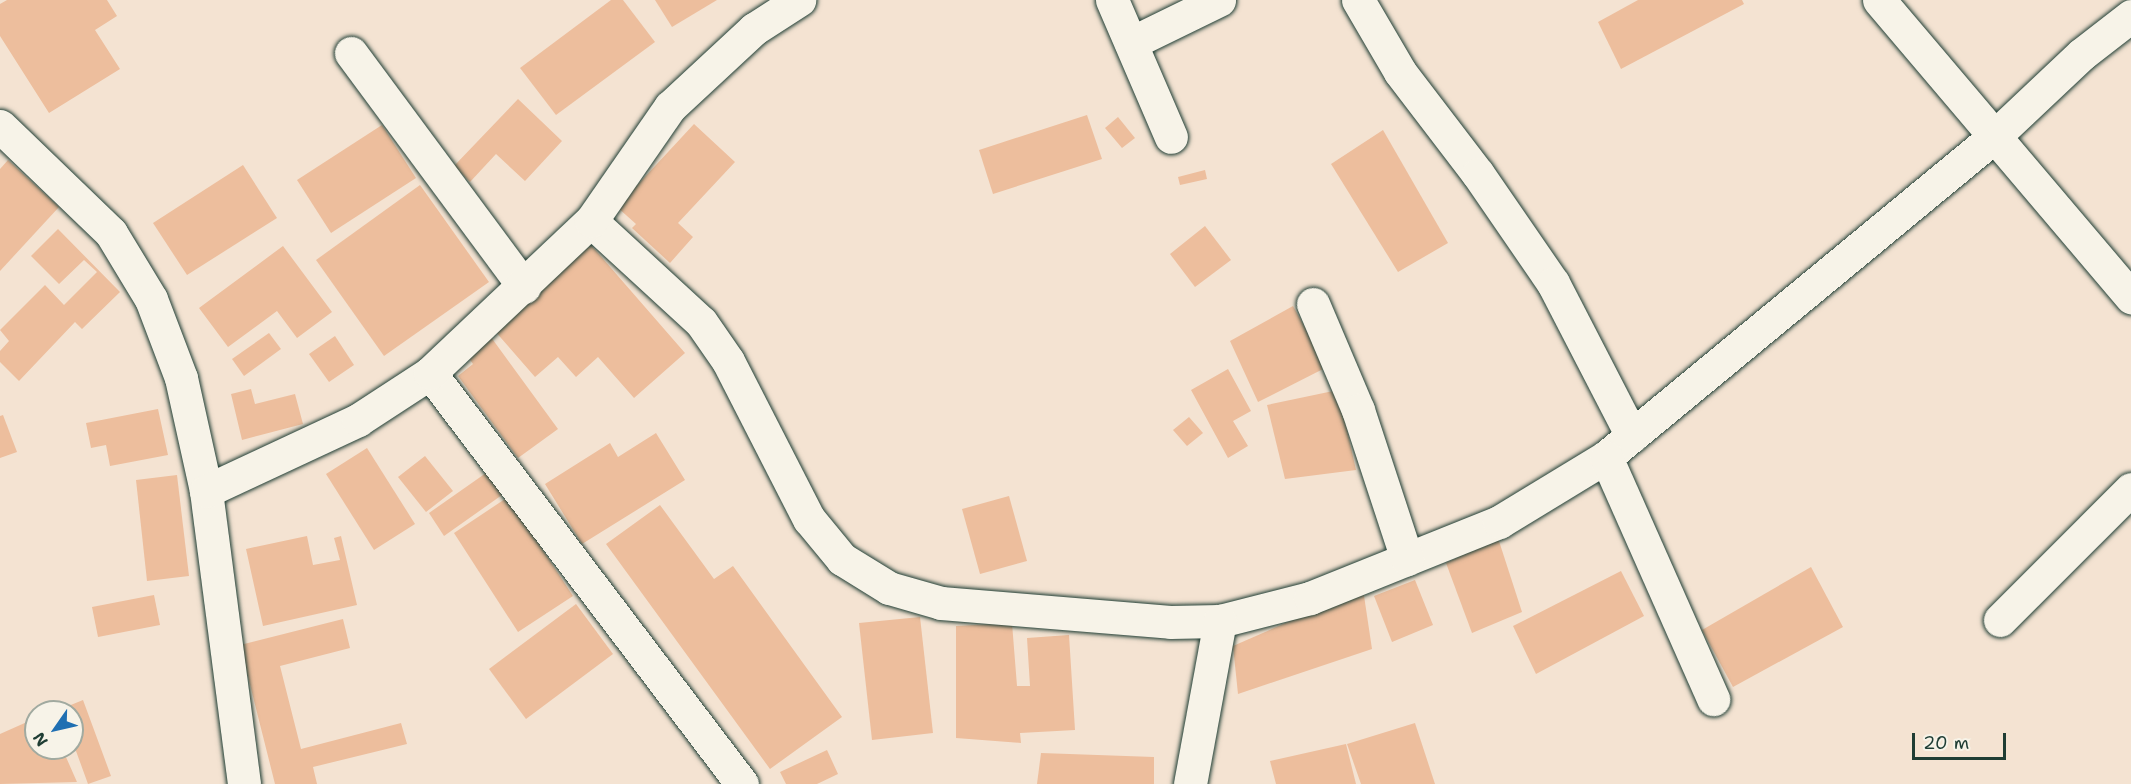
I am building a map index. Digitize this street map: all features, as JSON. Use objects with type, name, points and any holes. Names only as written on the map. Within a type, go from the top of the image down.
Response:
[{"type":"street","points":[[206,491],[358,420],[430,373],[524,287],[591,221],[670,107],[754,29],[799,0]]},
{"type":"street","points":[[1112,0],[1171,137]]},
{"type":"street","points":[[1131,43],[1219,0]]},
{"type":"street","points":[[1358,0],[1401,72],[1478,174],[1553,283],[1632,436]]},
{"type":"street","points":[[1879,0],[1996,135],[2131,297]]},
{"type":"street","points":[[591,221],[701,322],[728,361],[809,519],[842,559],[889,588],[941,603],[1170,622],[1220,621],[1310,598],[1499,522],[1606,457],[1996,135],[2082,54],[2131,16]]},
{"type":"street","points":[[351,53],[524,287]]},
{"type":"street","points":[[0,126],[111,233],[151,299],[181,378],[206,491],[244,784]]},
{"type":"street","points":[[1313,304],[1358,410],[1407,560]]},
{"type":"street","points":[[430,373],[742,784]]},
{"type":"street","points":[[1606,457],[1713,699]]},
{"type":"street","points":[[2000,620],[2131,489]]},
{"type":"street","points":[[1190,784],[1220,621]]},
{"type":"building","points":[[7,0],[107,0],[117,16],[95,30],[120,69],[49,113],[0,36],[0,4]]},
{"type":"building","points":[[611,0],[623,0],[655,42],[556,115],[520,68]]},
{"type":"building","points":[[655,0],[717,0],[672,27]]},
{"type":"building","points":[[1638,0],[1742,0],[1744,4],[1621,69],[1598,22]]},
{"type":"building","points":[[518,99],[562,141],[525,181],[496,154],[470,182],[454,166]]},
{"type":"building","points":[[1087,115],[1102,159],[993,194],[979,150]]},
{"type":"building","points":[[1118,117],[1135,138],[1122,148],[1105,128]]},
{"type":"building","points":[[694,124],[735,162],[678,223],[693,237],[670,263],[632,228],[636,224],[617,207]]},
{"type":"building","points":[[382,125],[416,178],[331,233],[297,180]]},
{"type":"building","points":[[1383,130],[1448,243],[1398,272],[1331,164]]},
{"type":"building","points":[[8,160],[59,207],[0,271],[0,169]]},
{"type":"building","points":[[243,165],[277,218],[187,275],[153,223]]},
{"type":"building","points":[[1205,170],[1207,179],[1180,185],[1178,177]]},
{"type":"building","points":[[420,185],[489,282],[384,356],[316,260]]},
{"type":"building","points":[[1205,226],[1231,260],[1195,287],[1170,254]]},
{"type":"building","points":[[58,229],[120,292],[82,329],[75,322],[19,381],[0,362],[0,351],[9,341],[0,330],[45,285],[64,305],[97,272],[84,260],[59,284],[31,256]]},
{"type":"building","points":[[591,245],[685,353],[634,398],[598,357],[576,377],[558,357],[535,377],[494,330]]},
{"type":"building","points":[[283,246],[332,312],[297,338],[277,311],[228,347],[199,308]]},
{"type":"building","points":[[1293,306],[1327,367],[1258,402],[1230,341]]},
{"type":"building","points":[[269,333],[281,349],[244,376],[232,359]]},
{"type":"building","points":[[488,333],[558,429],[518,458],[458,376],[473,364],[464,351]]},
{"type":"building","points":[[335,336],[354,365],[329,382],[309,354]]},
{"type":"building","points":[[1228,369],[1251,411],[1233,421],[1248,446],[1228,458],[1191,390]]},
{"type":"building","points":[[251,389],[255,404],[295,394],[303,424],[242,440],[231,394]]},
{"type":"building","points":[[1338,390],[1356,470],[1285,479],[1267,405]]},
{"type":"building","points":[[158,409],[168,455],[110,466],[106,445],[91,448],[86,423]]},
{"type":"building","points":[[3,415],[17,452],[0,458],[0,416]]},
{"type":"building","points":[[1189,417],[1203,433],[1187,446],[1173,430]]},
{"type":"building","points":[[656,433],[685,480],[582,544],[545,484],[610,443],[618,457]]},
{"type":"building","points":[[367,448],[415,524],[374,550],[326,474]]},
{"type":"building","points":[[425,456],[453,491],[426,512],[398,477]]},
{"type":"building","points":[[486,473],[502,495],[444,536],[429,513]]},
{"type":"building","points":[[177,475],[189,576],[147,581],[136,480]]},
{"type":"building","points":[[1009,496],[1027,561],[980,574],[962,509]]},
{"type":"building","points":[[508,497],[573,596],[518,632],[454,533]]},
{"type":"building","points":[[660,505],[714,579],[733,566],[842,717],[770,769],[606,544]]},
{"type":"building","points":[[307,536],[313,565],[340,560],[334,538],[341,536],[357,605],[263,626],[246,549]]},
{"type":"building","points":[[1498,538],[1522,612],[1472,633],[1446,563]]},
{"type":"building","points":[[1811,567],[1843,627],[1733,687],[1702,630]]},
{"type":"building","points":[[1621,571],[1644,616],[1536,674],[1513,626]]},
{"type":"building","points":[[1415,580],[1433,625],[1392,642],[1374,596]]},
{"type":"building","points":[[1363,589],[1372,649],[1238,694],[1233,646]]},
{"type":"building","points":[[154,595],[160,625],[98,637],[92,607]]},
{"type":"building","points":[[576,604],[613,654],[526,719],[489,669]]},
{"type":"building","points":[[920,617],[933,733],[872,740],[859,623]]},
{"type":"building","points":[[343,619],[350,648],[280,666],[301,749],[401,723],[407,744],[313,767],[317,784],[275,784],[240,645]]},
{"type":"building","points":[[1012,623],[1017,686],[1030,686],[1027,638],[1069,635],[1075,730],[1020,733],[1021,743],[956,738],[956,626]]},
{"type":"building","points":[[84,703],[111,776],[88,784],[79,760],[84,760]]},
{"type":"building","points":[[24,723],[24,760],[67,760],[77,782],[0,784],[0,734]]},
{"type":"building","points":[[1415,723],[1435,784],[1361,784],[1347,744]]},
{"type":"building","points":[[1346,744],[1356,784],[1276,784],[1270,761]]},
{"type":"building","points":[[827,750],[838,774],[817,784],[786,784],[780,772]]},
{"type":"building","points":[[1041,753],[1154,757],[1154,784],[1037,784]]}]
